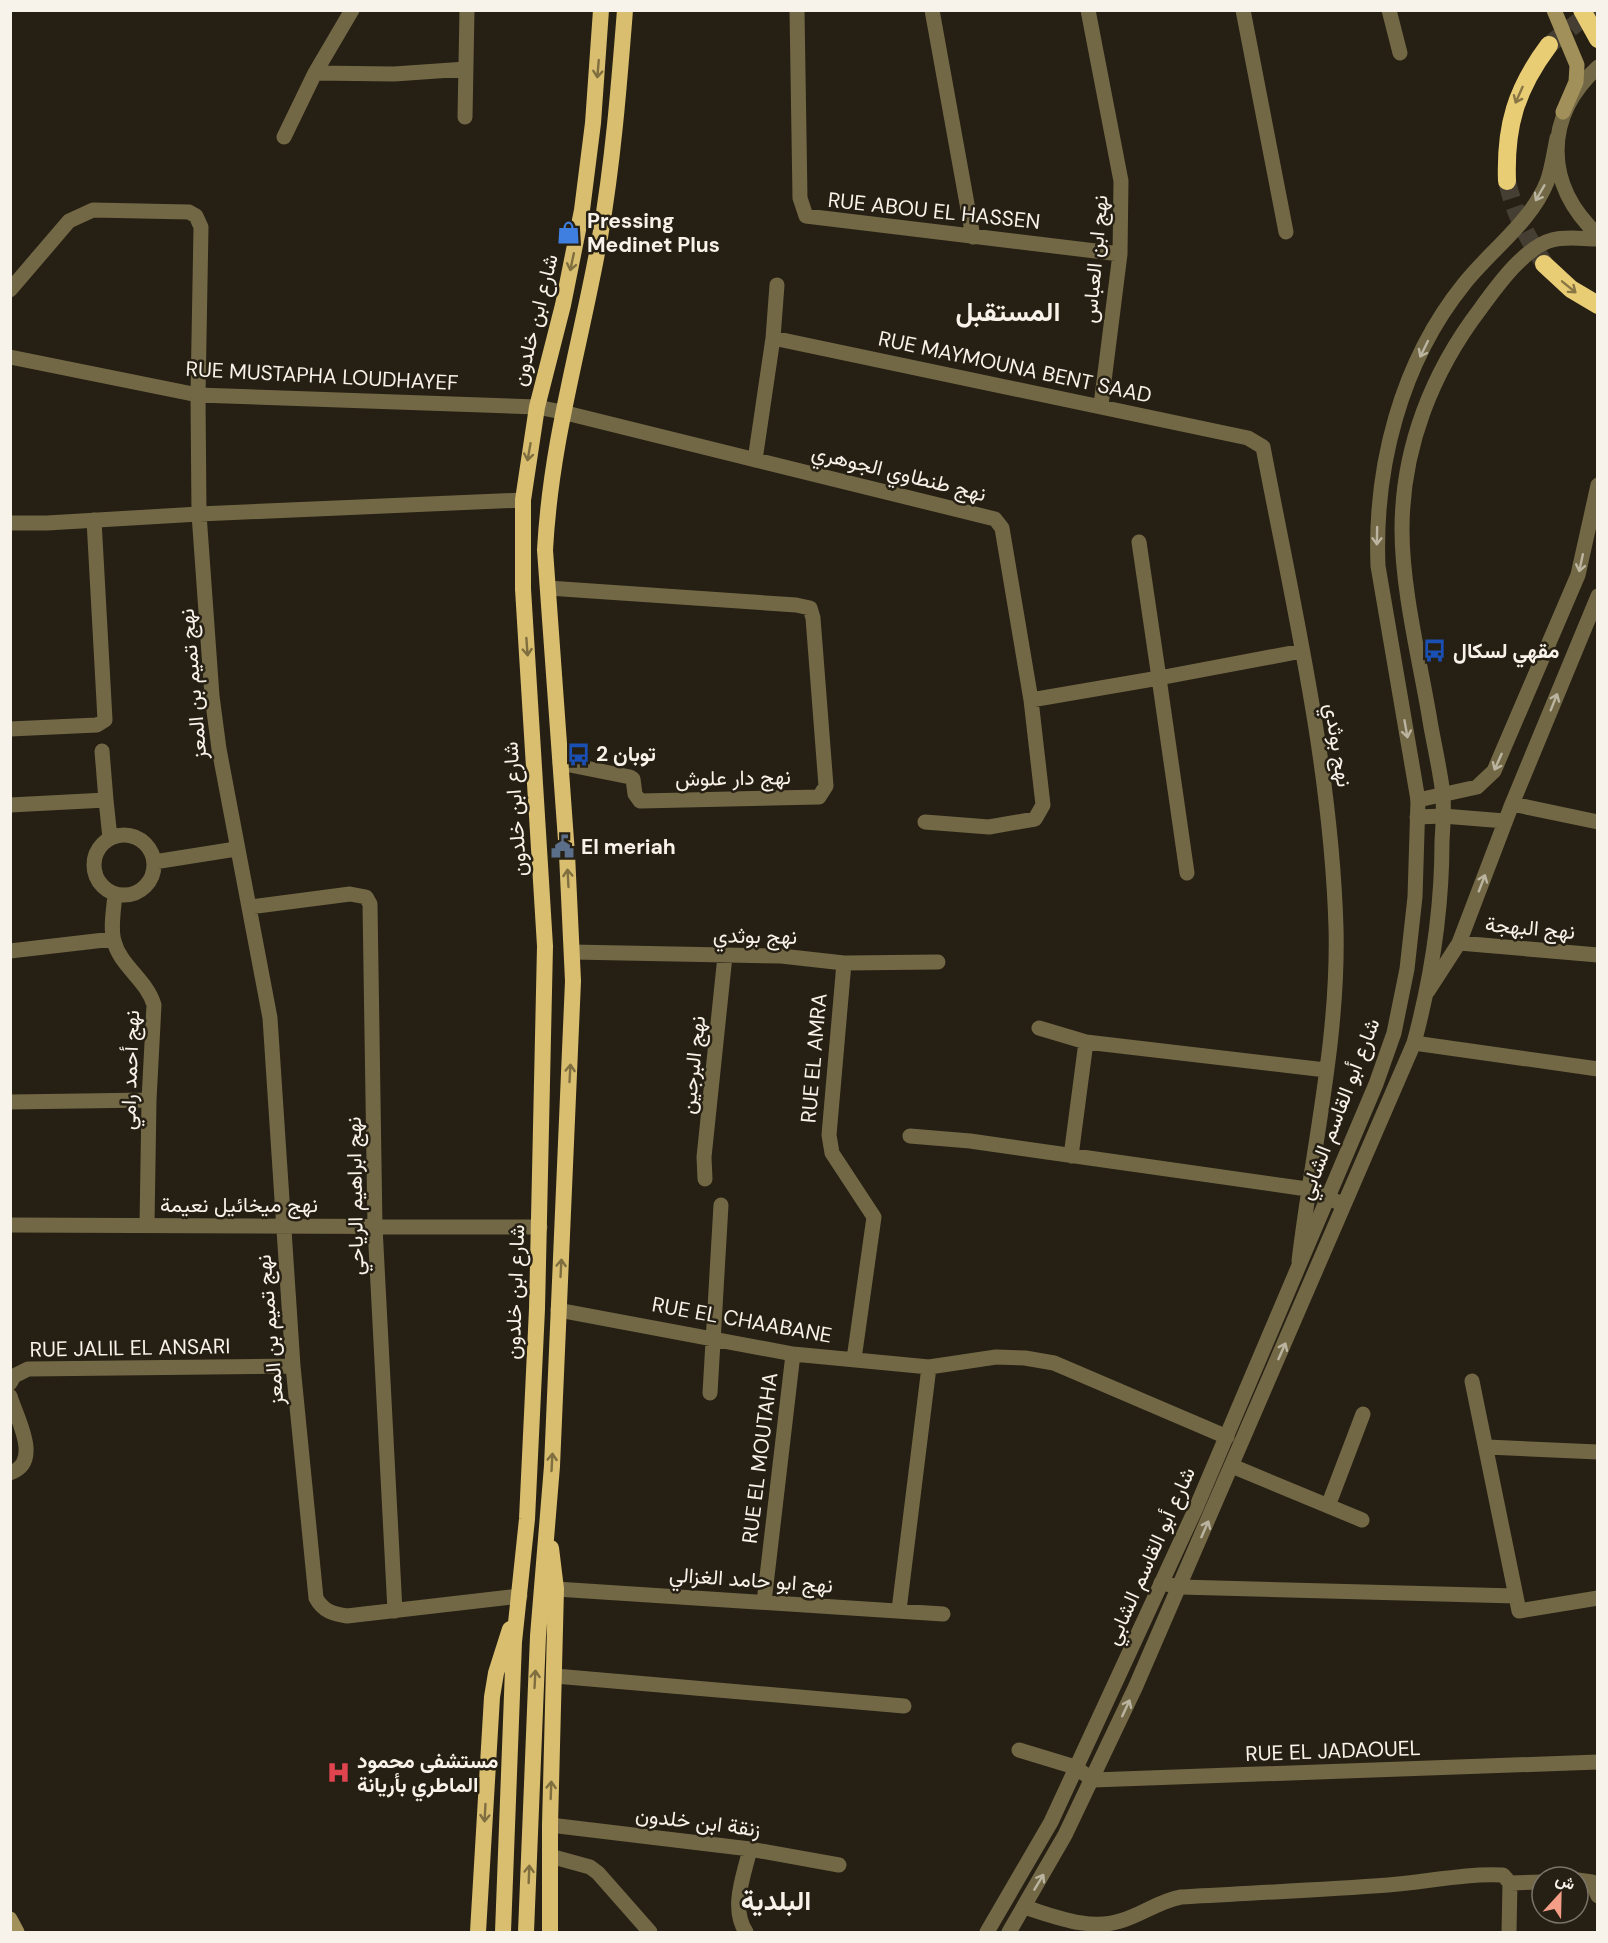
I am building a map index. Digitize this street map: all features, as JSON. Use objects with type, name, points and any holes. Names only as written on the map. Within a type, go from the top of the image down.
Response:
[{"type":"highway","name":"شارع ابن خلدون","points":[[503,1932],[518,1603],[532,1425],[540,1227],[544,908],[524,589],[523,500],[537,407],[563,305],[582,210],[594,111],[601,10]]},
{"type":"highway","name":"شارع ابن خلدون","points":[[547,1521],[572,1022],[572,952],[545,550],[547,517],[562,412],[602,226],[617,123],[624,10]]},
{"type":"highway","points":[[1582,10],[1598,39]]},
{"type":"highway","points":[[1507,181],[1506,147],[1514,105],[1530,70],[1549,45]]},
{"type":"highway","points":[[1544,264],[1571,290],[1598,305]]},
{"type":"highway","points":[[547,1521],[556,1589],[550,1825],[550,1932]]},
{"type":"highway","points":[[526,1932],[534,1695],[547,1521]]},
{"type":"highway","points":[[478,1932],[492,1696],[502,1648],[518,1603]]},
{"type":"main road","points":[[1554,10],[1577,65],[1576,82],[1563,112]]},
{"type":"main road","points":[[10,1919],[16,1932]]},
{"type":"street","points":[[284,137],[315,72],[352,10]]},
{"type":"street","points":[[465,117],[467,10]]},
{"type":"street","name":"RUE ABOU EL HASSEN","points":[[797,10],[800,198],[806,216],[1120,254]]},
{"type":"street","points":[[932,10],[974,237]]},
{"type":"street","name":"نهج ابن العباس","points":[[1088,10],[1121,181],[1120,254],[1101,405]]},
{"type":"street","points":[[1243,10],[1286,232]]},
{"type":"street","points":[[1389,10],[1400,52]]},
{"type":"street","points":[[1598,68],[1580,83],[1563,112],[1557,138],[1557,166],[1565,194],[1580,219],[1598,237]]},
{"type":"street","points":[[315,72],[394,74],[466,69]]},
{"type":"street","name":"شارع أبو القاسم الشابي","points":[[987,1932],[1051,1822],[1161,1583],[1227,1437],[1328,1198],[1394,1033],[1407,969],[1415,897],[1418,800],[1378,566],[1377,524],[1388,450],[1397,412],[1436,325],[1464,284],[1533,207],[1547,182],[1557,138]]},
{"type":"street","name":"نهج تميم بن المعز","points":[[10,290],[69,221],[93,210],[189,212],[196,216],[201,227],[203,242],[198,395],[199,514],[212,696],[236,849],[250,907],[270,1018],[293,1366],[316,1598],[320,1606],[337,1615],[347,1616],[518,1603]]},
{"type":"street","name":"شارع أبو القاسم الشابي","points":[[1009,1932],[1046,1871],[1093,1780],[1180,1587],[1414,1043],[1428,991],[1442,887],[1443,797],[1404,559],[1403,505],[1413,444],[1426,400],[1460,336],[1509,272],[1543,243],[1554,239],[1598,237]]},
{"type":"street","points":[[755,460],[773,338],[777,285]]},
{"type":"street","name":"RUE MAYMOUNA BENT SAAD","points":[[773,338],[1101,405],[1248,438]]},
{"type":"street","name":"RUE MUSTAPHA LOUDHAYEF","points":[[10,357],[198,395],[537,407],[562,412]]},
{"type":"street","name":"نهج طنطاوي الجوهري","points":[[562,412],[989,516],[999,522],[1031,699]]},
{"type":"street","name":"نهج بوثدي","points":[[1248,438],[1263,447],[1302,651],[1324,777],[1336,928],[1334,1012],[1297,1270]]},
{"type":"street","points":[[1418,800],[1443,797],[1477,787],[1494,771],[1578,575],[1598,485]]},
{"type":"street","points":[[10,522],[523,500]]},
{"type":"street","points":[[10,729],[97,726],[105,720],[94,520]]},
{"type":"street","points":[[1139,542],[1187,873]]},
{"type":"street","name":"نهج دار علوش","points":[[548,588],[810,608],[813,618],[826,786],[819,797],[640,801],[635,794],[633,779],[630,777],[560,763]]},
{"type":"street","points":[[1428,991],[1459,943],[1505,821],[1598,596]]},
{"type":"street","points":[[925,822],[989,827],[1035,819],[1043,805],[1043,797],[1031,699],[1302,651]]},
{"type":"street","points":[[102,751],[110,838]]},
{"type":"street","points":[[10,806],[106,800]]},
{"type":"street","points":[[1512,804],[1598,822]]},
{"type":"street","points":[[1417,817],[1443,816],[1505,821]]},
{"type":"street","points":[[121,835],[133,836],[143,842],[151,851],[154,862],[153,874],[147,884],[138,891],[127,894],[115,894],[98,879],[94,867],[101,846],[110,838],[121,835]]},
{"type":"street","points":[[154,862],[236,849]]},
{"type":"street","points":[[10,951],[113,939],[115,894]]},
{"type":"street","name":"نهج ابراهيم الرياحي","points":[[250,907],[350,894],[366,897],[370,904],[375,1227],[395,1611]]},
{"type":"street","name":"نهج أحمد رامي","points":[[113,939],[118,954],[150,993],[154,1005],[149,1100],[147,1226]]},
{"type":"street","name":"نهج البهجة","points":[[1459,943],[1598,955]]},
{"type":"street","name":"نهج بوثدي","points":[[572,952],[811,957],[844,963],[938,962]]},
{"type":"street","name":"نهج البرجين","points":[[705,1179],[704,1157],[725,956]]},
{"type":"street","name":"RUE EL AMRA","points":[[844,963],[829,1134],[832,1153],[874,1217],[854,1359]]},
{"type":"street","points":[[1039,1028],[1086,1042],[1326,1070]]},
{"type":"street","points":[[1071,1156],[1086,1042]]},
{"type":"street","points":[[1414,1043],[1598,1069]]},
{"type":"street","points":[[10,1102],[149,1100]]},
{"type":"street","points":[[910,1136],[970,1141],[1308,1190],[1345,1206]]},
{"type":"street","points":[[710,1393],[721,1205]]},
{"type":"street","name":"نهج ميخائيل نعيمة","points":[[10,1226],[540,1227]]},
{"type":"street","name":"RUE EL CHAABANE","points":[[558,1310],[714,1337],[793,1354],[929,1368],[996,1357],[1025,1358],[1054,1363],[1227,1437]]},
{"type":"street","name":"RUE EL MOUTAHA","points":[[764,1602],[793,1354]]},
{"type":"street","name":"RUE JALIL EL ANSARI","points":[[10,1383],[14,1376],[28,1369],[293,1366]]},
{"type":"street","points":[[899,1610],[929,1368]]},
{"type":"street","points":[[1472,1381],[1519,1611],[1598,1598]]},
{"type":"street","points":[[10,1473],[21,1465],[27,1451],[11,1400]]},
{"type":"street","points":[[1328,1506],[1363,1414]]},
{"type":"street","points":[[1487,1447],[1598,1452]]},
{"type":"street","points":[[1232,1466],[1362,1520]]},
{"type":"street","points":[[1161,1583],[1180,1587],[1516,1596]]},
{"type":"street","name":"نهج ابو حامد الغزالي","points":[[556,1589],[943,1614]]},
{"type":"street","points":[[555,1676],[904,1706]]},
{"type":"street","points":[[1019,1750],[1075,1767],[1093,1780]]},
{"type":"street","name":"RUE EL JADAOUEL","points":[[1093,1780],[1598,1762]]},
{"type":"street","name":"زنقة ابن خلدون","points":[[550,1825],[750,1849],[839,1864]]},
{"type":"street","points":[[746,1932],[738,1913],[738,1902],[750,1849]]},
{"type":"street","points":[[550,1856],[590,1867],[598,1873],[650,1932]]},
{"type":"street","points":[[1024,1907],[1071,1921],[1104,1923],[1120,1921],[1157,1904],[1181,1897],[1340,1889],[1503,1875],[1510,1883],[1509,1932]]},
{"type":"street","points":[[1510,1883],[1530,1882]]},
{"type":"street","points":[[1590,1882],[1598,1896]]},
{"type":"tunnel","points":[[1549,45],[1578,22],[1598,12]]},
{"type":"tunnel","points":[[1507,181],[1521,224],[1544,263]]},
{"type":"place","name":"Pressing Medinet Plus","points":[[569,233]]},
{"type":"place","name":"مقهي لسكال","points":[[1435,651]]},
{"type":"place","name":"توبان 2","points":[[578,754]]},
{"type":"place","name":"El meriah","points":[[563,847]]},
{"type":"place","name":"مستشفى محمود الماطري بأريانة","points":[[339,1773]]},
{"type":"district","name":"المستقبل","points":[[1008,311]]},
{"type":"district","name":"البلدية","points":[[776,1900]]}]
